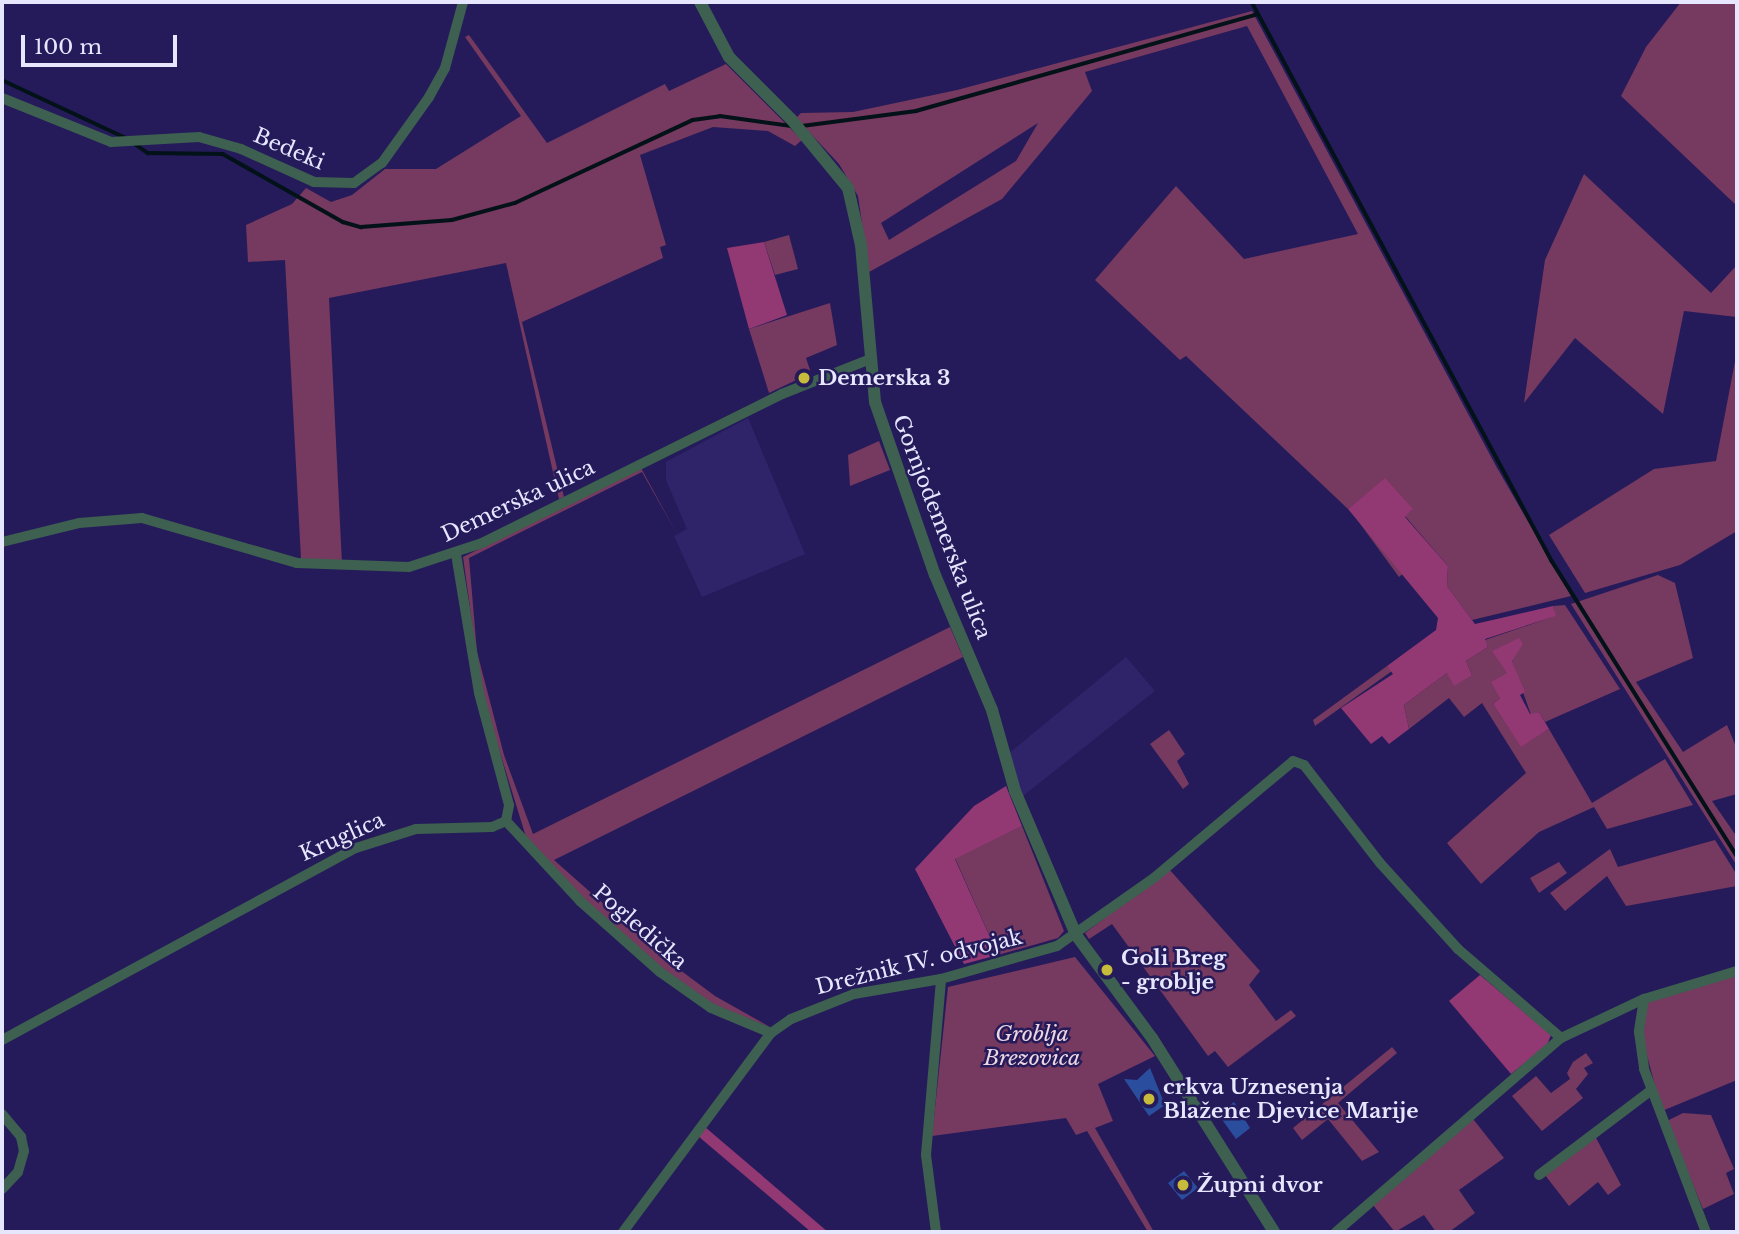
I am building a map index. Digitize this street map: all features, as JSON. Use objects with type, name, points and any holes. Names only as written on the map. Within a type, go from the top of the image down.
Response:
[{"type":"street","name":"Bedeki","points":[[2,98],[89,136],[121,142],[199,137],[314,182],[354,184],[382,163],[429,97],[444,68],[463,2]]},
{"type":"street","name":"Gornjodemerska ulica","points":[[700,2],[729,57],[791,119],[853,200],[868,360],[897,474],[986,692],[1015,791],[1076,935],[1152,1038],[1274,1232]]},
{"type":"street","name":"Demerska ulica","points":[[2,542],[113,517],[183,526],[297,563],[383,569],[456,554],[771,400],[868,360]]},
{"type":"street","points":[[456,554],[479,693],[509,805],[506,821]]},
{"type":"street","name":"Drežnik IV. odvojak","points":[[623,1232],[771,1033],[833,1001],[942,979],[1057,946],[1076,935],[1174,862],[1280,767],[1297,762],[1458,949],[1561,1038]]},
{"type":"street","name":"Pogledička","points":[[506,821],[580,901],[660,972],[711,1008],[771,1033]]},
{"type":"street","name":"Kruglica","points":[[2,1040],[356,848],[416,829],[492,827],[506,821]]},
{"type":"street","points":[[1336,1232],[1561,1038],[1644,999],[1737,971]]},
{"type":"street","points":[[936,1232],[926,1155],[942,979]]},
{"type":"street","points":[[1644,999],[1639,1032],[1650,1091],[1706,1232]]},
{"type":"street","points":[[1539,1175],[1650,1091]]},
{"type":"street","points":[[2,1114],[21,1137],[24,1151],[18,1172],[2,1189]]},
{"type":"shaded area","points":[[764,242],[787,315],[749,329],[727,248]]},
{"type":"shaded area","points":[[748,418],[805,554],[702,597],[674,536],[687,529],[666,480],[666,462]]},
{"type":"shaded area","points":[[1385,478],[1413,509],[1405,517],[1448,566],[1447,586],[1475,624],[1553,606],[1556,616],[1485,639],[1488,647],[1466,661],[1472,675],[1454,686],[1447,673],[1404,705],[1409,729],[1389,744],[1382,736],[1371,744],[1341,708],[1393,674],[1387,666],[1436,630],[1438,618],[1348,509]]},
{"type":"shaded area","points":[[1519,638],[1523,644],[1512,661],[1525,692],[1520,695],[1530,714],[1539,712],[1549,729],[1521,747],[1493,704],[1500,698],[1491,682],[1507,673],[1492,651]]},
{"type":"shaded area","points":[[1126,657],[1155,691],[1023,796],[1008,754]]},
{"type":"shaded area","points":[[1006,786],[1022,826],[955,859],[998,955],[964,964],[915,869],[974,806]]},
{"type":"shaded area","points":[[1480,975],[1551,1035],[1547,1045],[1511,1074],[1449,1001]]},
{"type":"shaded area","points":[[705,1127],[828,1232],[811,1232],[698,1136]]},
{"type":"green space","points":[[1681,2],[1737,2],[1737,206],[1621,96],[1646,47]]},
{"type":"green space","points":[[1252,11],[1496,466],[1571,596],[1472,620],[1447,586],[1448,566],[1405,516],[1412,510],[1385,479],[1348,509],[1186,356],[1180,360],[1095,280],[1176,186],[1244,259],[1358,234],[1247,26],[1085,72],[1092,91],[1002,199],[869,272],[858,196],[839,164],[796,118],[801,113],[853,112],[957,90]],"holes":[[[1038,123],[1016,161],[889,240],[881,223]]]},
{"type":"green space","points":[[469,35],[547,143],[665,84],[669,91],[726,64],[802,140],[795,146],[768,131],[713,127],[640,155],[666,245],[660,247],[663,258],[522,322],[564,497],[559,499],[506,263],[329,298],[342,564],[301,559],[285,260],[248,262],[246,225],[292,204],[306,188],[331,202],[352,195],[385,169],[436,169],[521,116],[465,37]]},
{"type":"green space","points":[[1584,174],[1711,293],[1737,265],[1737,317],[1684,311],[1663,414],[1575,338],[1524,403],[1545,260]]},
{"type":"green space","points":[[789,235],[798,269],[775,275],[764,242]]},
{"type":"green space","points":[[830,303],[837,345],[806,358],[811,373],[769,393],[749,329]]},
{"type":"green space","points":[[1737,351],[1737,531],[1680,565],[1585,593],[1549,535],[1654,469],[1716,461]]},
{"type":"green space","points":[[879,441],[890,470],[850,486],[848,455]]},
{"type":"green space","points":[[641,468],[677,534],[642,472],[469,558],[477,652],[504,755],[533,834],[950,627],[963,657],[554,860],[668,961],[715,996],[770,1027],[708,1003],[663,969],[582,898],[526,837],[482,694],[463,557]]},
{"type":"green space","points":[[1353,514],[1405,572],[1399,577]]},
{"type":"green space","points":[[1658,575],[1675,583],[1693,658],[1636,682],[1683,752],[1727,725],[1737,749],[1737,794],[1712,801],[1737,837],[1737,866],[1571,604]]},
{"type":"green space","points":[[1565,605],[1620,689],[1545,722],[1539,712],[1531,715],[1512,661],[1519,639],[1500,698],[1493,704],[1521,746],[1549,729],[1592,803],[1665,759],[1693,805],[1607,829],[1594,807],[1539,832],[1481,884],[1447,843],[1526,773],[1482,703],[1464,717],[1449,698],[1409,729],[1404,705],[1447,673],[1472,675],[1466,661],[1488,647],[1485,640],[1555,616],[1553,606]]},
{"type":"green space","points":[[1387,666],[1392,671],[1315,726],[1313,720]]},
{"type":"green space","points":[[1169,730],[1185,754],[1177,761],[1189,784],[1183,789],[1150,744]]},
{"type":"green space","points":[[1022,826],[1064,931],[1058,938],[998,955],[955,858]]},
{"type":"green space","points":[[1715,840],[1737,875],[1737,886],[1626,906],[1607,876],[1565,911],[1550,893],[1610,849],[1618,867]]},
{"type":"green space","points":[[1559,862],[1567,873],[1539,893],[1530,878]]},
{"type":"green space","points":[[1169,869],[1260,971],[1249,985],[1276,1021],[1291,1010],[1296,1016],[1228,1067],[1215,1051],[1208,1056],[1112,924],[1089,939],[1085,933]]},
{"type":"green space","name":"Groblja Brezovica","points":[[1075,957],[1155,1056],[1098,1084],[1113,1121],[1095,1128],[1154,1232],[1148,1232],[1087,1131],[1076,1135],[1066,1118],[932,1136],[948,987]]},
{"type":"green space","points":[[1737,974],[1737,1080],[1662,1111],[1643,1041],[1646,1003]]},
{"type":"green space","points":[[1392,1047],[1397,1053],[1338,1103],[1379,1152],[1362,1161],[1328,1119],[1302,1140],[1293,1128]]},
{"type":"green space","points":[[1586,1053],[1593,1063],[1584,1068],[1588,1074],[1576,1089],[1583,1098],[1542,1131],[1512,1096],[1536,1076],[1551,1093],[1570,1079],[1567,1073],[1573,1062]]},
{"type":"green space","points":[[1683,1113],[1711,1115],[1734,1169],[1726,1173],[1734,1194],[1703,1209],[1667,1121]]},
{"type":"green space","points":[[1473,1119],[1504,1158],[1459,1190],[1475,1213],[1449,1232],[1436,1232],[1424,1215],[1395,1232],[1373,1205]]},
{"type":"green space","points":[[1595,1136],[1621,1185],[1608,1195],[1598,1182],[1569,1206],[1545,1175]]},
{"type":"building","name":"crkva Uznesenja Blažene Djevice Marije","points":[[1150,1068],[1165,1105],[1149,1116],[1124,1079],[1137,1080]]},
{"type":"building","points":[[1234,1102],[1250,1128],[1236,1139],[1218,1114]]},
{"type":"building","name":"Župni dvor","points":[[1184,1171],[1198,1188],[1182,1200],[1168,1183]]},
{"type":"waterway","points":[[1252,2],[1552,561],[1737,856]]},
{"type":"waterway","points":[[802,126],[916,111],[1258,14]]},
{"type":"waterway","points":[[2,80],[126,138]]},
{"type":"waterway","points":[[135,144],[148,153],[223,154],[343,222],[361,227],[452,220],[515,203],[693,120],[720,116],[791,126]]},
{"type":"place","name":"Demerska 3","points":[[804,378]]},
{"type":"place","name":"Goli Breg - groblje","points":[[1107,970]]},
{"type":"place","name":"crkva Uznesenja Blažene Djevice Marije","points":[[1149,1099]]},
{"type":"place","name":"Župni dvor","points":[[1183,1185]]}]
